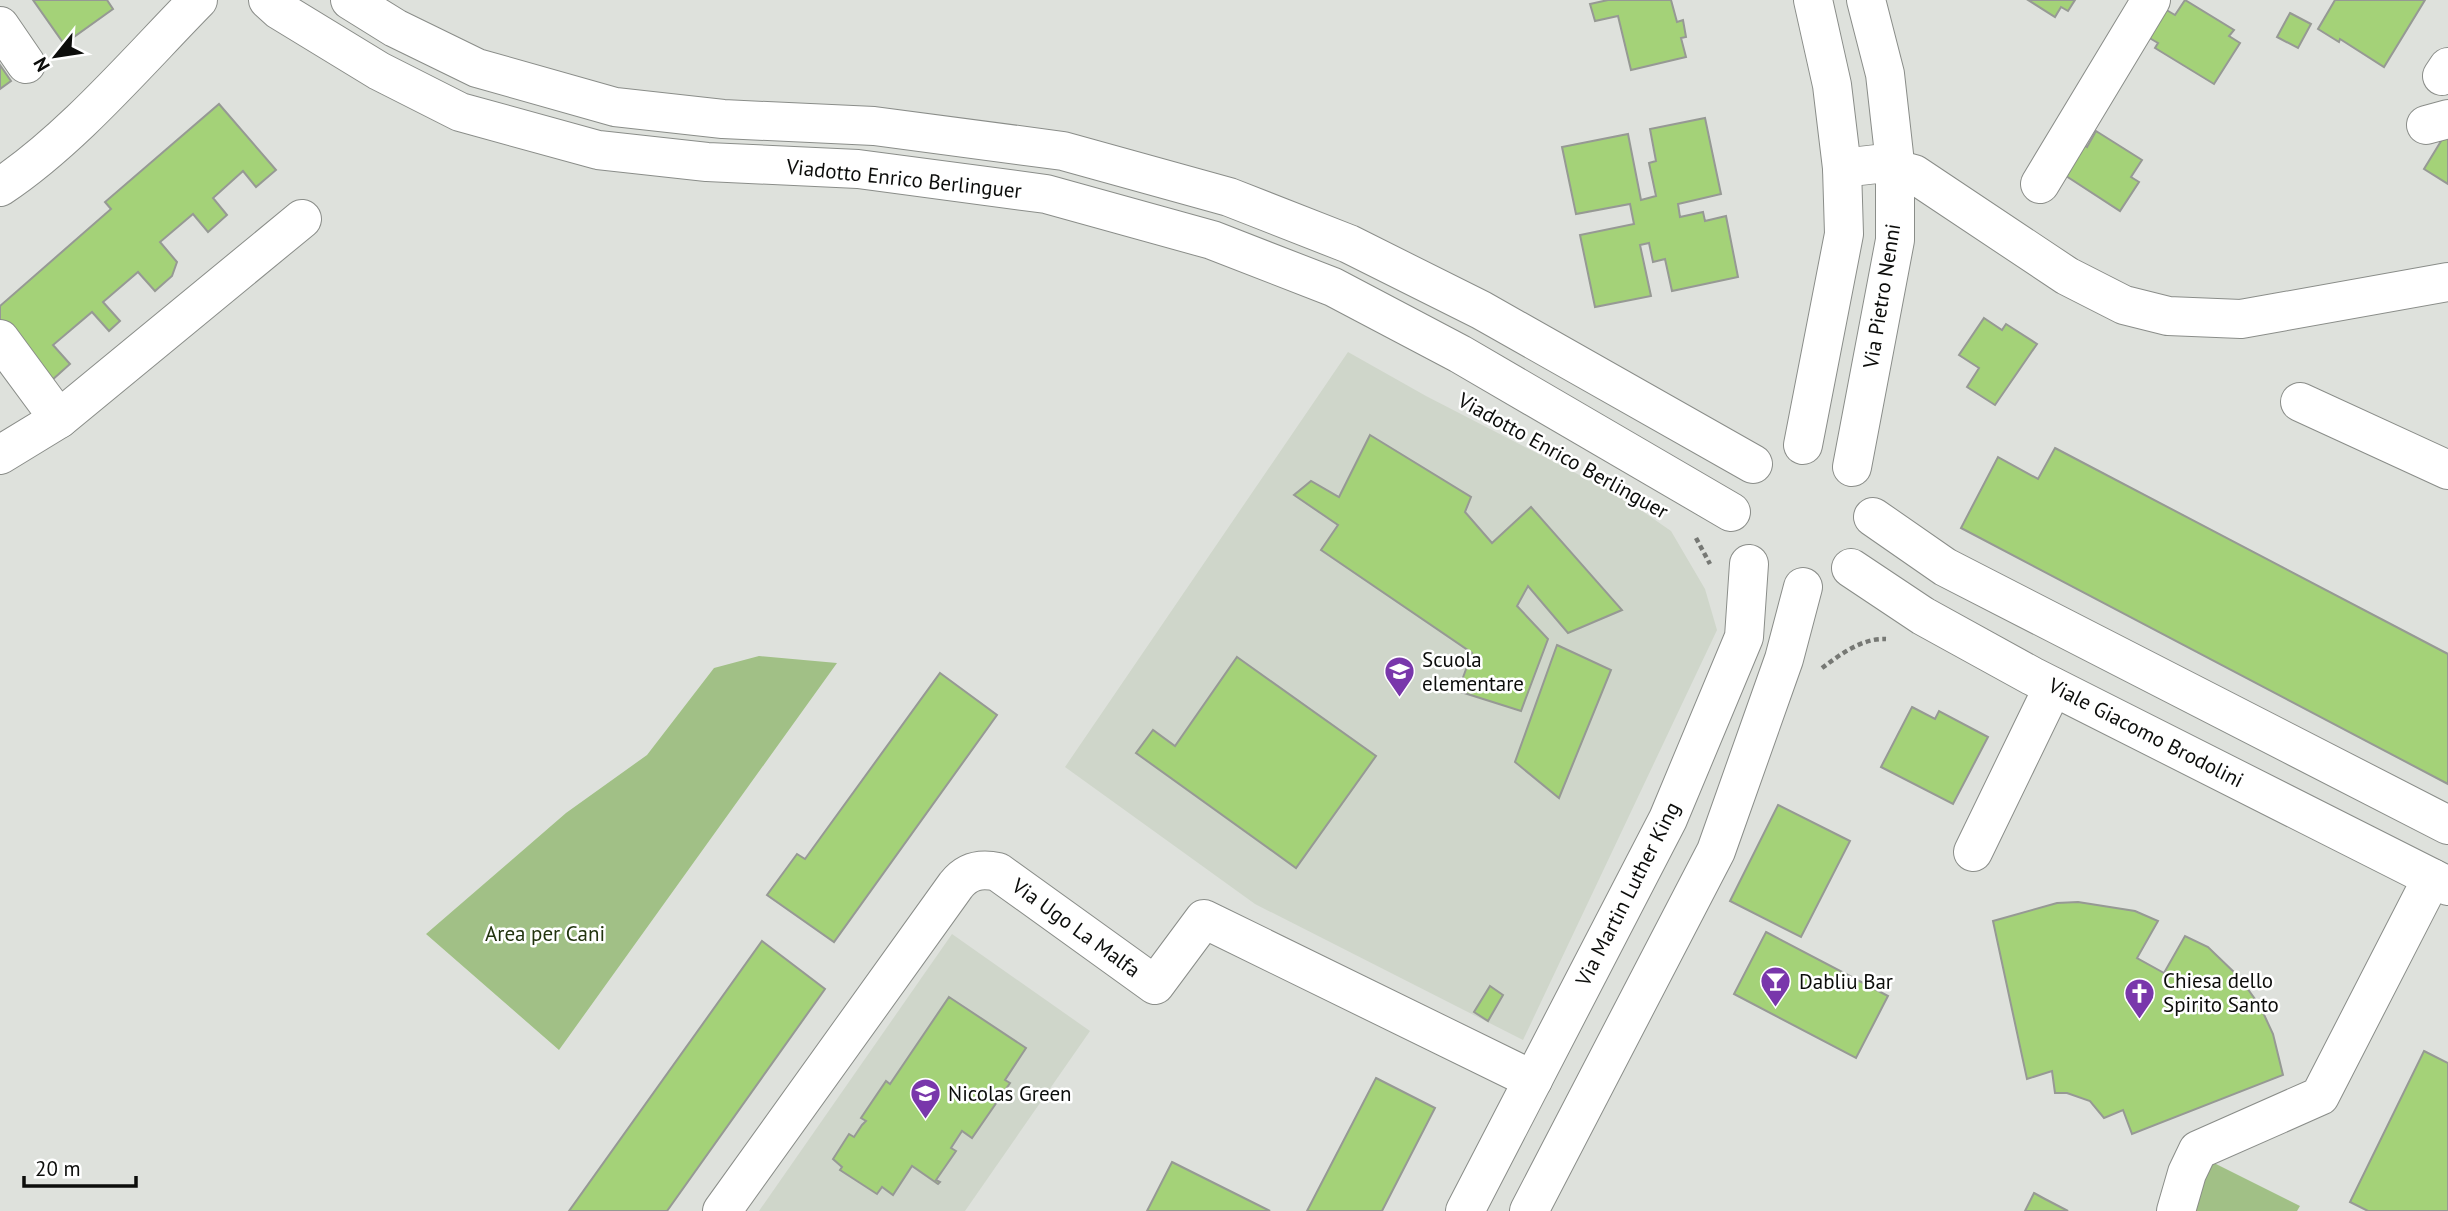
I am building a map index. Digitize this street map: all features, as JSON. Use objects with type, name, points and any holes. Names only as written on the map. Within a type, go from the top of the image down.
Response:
[{"type":"street","name":"Viadotto Enrico Berlinguer","points":[[268,0],[379,71],[460,111],[598,150],[707,162],[858,169],[1046,194],[1212,240],[1333,286],[1460,354],[1731,512]]},
{"type":"street","points":[[350,0],[395,28],[477,68],[615,107],[723,119],[874,126],[1063,151],[1229,197],[1349,244],[1481,310],[1753,464]]},
{"type":"street","points":[[1804,445],[1844,234],[1842,169],[1832,85],[1813,0]]},
{"type":"street","name":"Via Pietro Nenni","points":[[1852,467],[1895,240],[1895,169],[1885,74],[1866,0]]},
{"type":"street","points":[[2040,184],[2151,0]]},
{"type":"street","points":[[0,187],[79,121],[193,2]]},
{"type":"street","points":[[0,26],[26,65]]},
{"type":"street","points":[[1842,169],[1877,164],[1914,174],[2000,234],[2067,276],[2124,305],[2168,316],[2241,319],[2448,282]]},
{"type":"street","points":[[0,455],[59,419],[302,219]]},
{"type":"street","points":[[1460,354],[1481,310]]},
{"type":"street","points":[[0,339],[59,419]]},
{"type":"street","points":[[2300,402],[2448,470]]},
{"type":"street","points":[[1804,445],[1821,448],[1852,467],[1864,482],[1873,517],[1870,536],[1862,554],[1851,568],[1821,585],[1803,587],[1783,585],[1731,566],[1738,548],[1732,531],[1731,512],[1734,494],[1753,464],[1769,453],[1785,447],[1804,445]]},
{"type":"street","points":[[1873,517],[1945,567],[2448,825]]},
{"type":"street","name":"Via Martin Luther King","points":[[1465,1211],[1662,832],[1744,637],[1731,566]]},
{"type":"street","name":"Viale Giacomo Brodolini","points":[[1851,568],[1923,616],[2053,687],[2440,882]]},
{"type":"street","points":[[1530,1211],[1566,1174],[1608,1095],[1716,850],[1784,659],[1803,587]]},
{"type":"street","points":[[1973,852],[2053,687]]},
{"type":"street","name":"Via Ugo La Malfa","points":[[722,1211],[961,878],[979,870],[998,872],[1155,985],[1204,919],[1533,1080]]},
{"type":"street","points":[[2176,1211],[2187,1172],[2198,1150],[2320,1096],[2440,882]]},
{"type":"path","name":"Viadotto Enrico Berlinguer","points":[[1689,531],[1731,566]]},
{"type":"shaded area","name":"Scuola elementare","points":[[1348,352],[1426,396],[1622,497],[1671,531],[1705,589],[1717,630],[1523,1040],[1255,904],[1065,767]]},
{"type":"shaded area","name":"Nicolas Green","points":[[952,934],[1090,1031],[965,1211],[759,1211]]},
{"type":"green space","name":"Area per Cani","points":[[759,656],[837,663],[559,1050],[426,934],[566,813],[647,755],[714,668]]},
{"type":"green space","points":[[2208,1160],[2300,1206],[2297,1211],[2182,1211]]},
{"type":"building","points":[[33,0],[107,0],[113,9],[64,44]]},
{"type":"building","points":[[1608,0],[1671,0],[1677,22],[1683,20],[1686,37],[1681,38],[1686,57],[1631,70],[1618,16],[1595,21],[1590,4]]},
{"type":"building","points":[[2028,0],[2075,0],[2068,11],[2061,7],[2055,17]]},
{"type":"building","points":[[2185,0],[2234,30],[2229,36],[2240,43],[2214,84],[2155,48],[2158,43],[2146,36],[2163,8],[2175,15]]},
{"type":"building","points":[[2335,0],[2425,0],[2384,67],[2340,39],[2339,42],[2318,29]]},
{"type":"building","points":[[2290,13],[2311,24],[2298,48],[2277,37]]},
{"type":"building","points":[[0,65],[11,81],[0,89]]},
{"type":"building","points":[[219,104],[276,170],[256,187],[243,171],[213,198],[227,215],[208,232],[193,214],[160,242],[177,262],[172,276],[155,291],[138,272],[103,302],[120,321],[109,331],[92,312],[53,345],[70,364],[51,381],[0,322],[0,306],[111,209],[105,202]]},
{"type":"building","points":[[1705,118],[1721,194],[1678,204],[1680,217],[1703,212],[1705,221],[1726,216],[1738,277],[1672,291],[1665,259],[1653,262],[1649,243],[1640,245],[1651,296],[1595,307],[1580,235],[1634,224],[1630,204],[1576,214],[1562,147],[1628,134],[1641,200],[1656,196],[1649,163],[1656,161],[1650,129]]},
{"type":"building","points":[[2096,131],[2142,160],[2131,177],[2139,182],[2120,211],[2060,172],[2080,142],[2087,147]]},
{"type":"building","points":[[2448,133],[2448,184],[2424,169]]},
{"type":"building","points":[[1984,318],[2002,330],[2006,324],[2037,344],[1995,405],[1967,387],[1979,368],[1959,355]]},
{"type":"building","points":[[1370,435],[1471,497],[1465,512],[1492,543],[1531,507],[1622,610],[1568,633],[1528,586],[1517,606],[1548,639],[1521,711],[1458,691],[1472,653],[1321,550],[1338,525],[1294,495],[1311,481],[1339,497]]},
{"type":"building","points":[[2055,448],[2448,654],[2448,784],[1961,528],[1998,457],[2038,479]]},
{"type":"building","points":[[1557,645],[1611,670],[1559,798],[1515,762]]},
{"type":"building","points":[[1237,657],[1376,756],[1296,868],[1136,753],[1153,730],[1175,746]]},
{"type":"building","points":[[940,673],[997,715],[834,942],[767,895],[797,854],[805,859]]},
{"type":"building","points":[[1912,707],[1935,719],[1939,711],[1988,737],[1953,804],[1881,767]]},
{"type":"building","points":[[1778,805],[1850,841],[1801,937],[1730,901]]},
{"type":"building","name":"Chiesa dello Spirito Santo","points":[[2078,902],[2135,911],[2158,921],[2137,958],[2164,973],[2185,936],[2208,947],[2239,977],[2260,1006],[2273,1034],[2283,1075],[2132,1134],[2123,1110],[2104,1118],[2090,1101],[2067,1093],[2055,1093],[2052,1071],[2027,1079],[1993,921],[2057,903]]},
{"type":"building","points":[[1766,932],[1888,996],[1856,1058],[1734,994]]},
{"type":"building","points":[[762,941],[825,989],[667,1211],[569,1211]]},
{"type":"building","points":[[1490,986],[1503,995],[1488,1021],[1474,1012]]},
{"type":"building","points":[[949,997],[1026,1048],[1005,1080],[1010,1083],[972,1138],[962,1131],[951,1148],[956,1151],[936,1180],[940,1182],[938,1184],[912,1166],[893,1195],[882,1187],[877,1194],[840,1170],[842,1167],[833,1159],[849,1134],[854,1137],[866,1121],[861,1118],[886,1081],[890,1084]]},
{"type":"building","points":[[2424,1051],[2448,1063],[2448,1211],[2368,1211],[2350,1202]]},
{"type":"building","points":[[1376,1078],[1435,1108],[1382,1211],[1307,1211]]},
{"type":"building","points":[[1172,1162],[1270,1211],[1147,1211]]},
{"type":"building","points":[[2034,1193],[2045,1199],[2068,1211],[2025,1211]]},
{"type":"place","name":"Scuola elementare","points":[[1399,699]]},
{"type":"place","name":"Dabliu Bar","points":[[1776,1009]]},
{"type":"place","name":"Chiesa dello Spirito Santo","points":[[2140,1020]]},
{"type":"place","name":"Nicolas Green","points":[[925,1121]]}]
